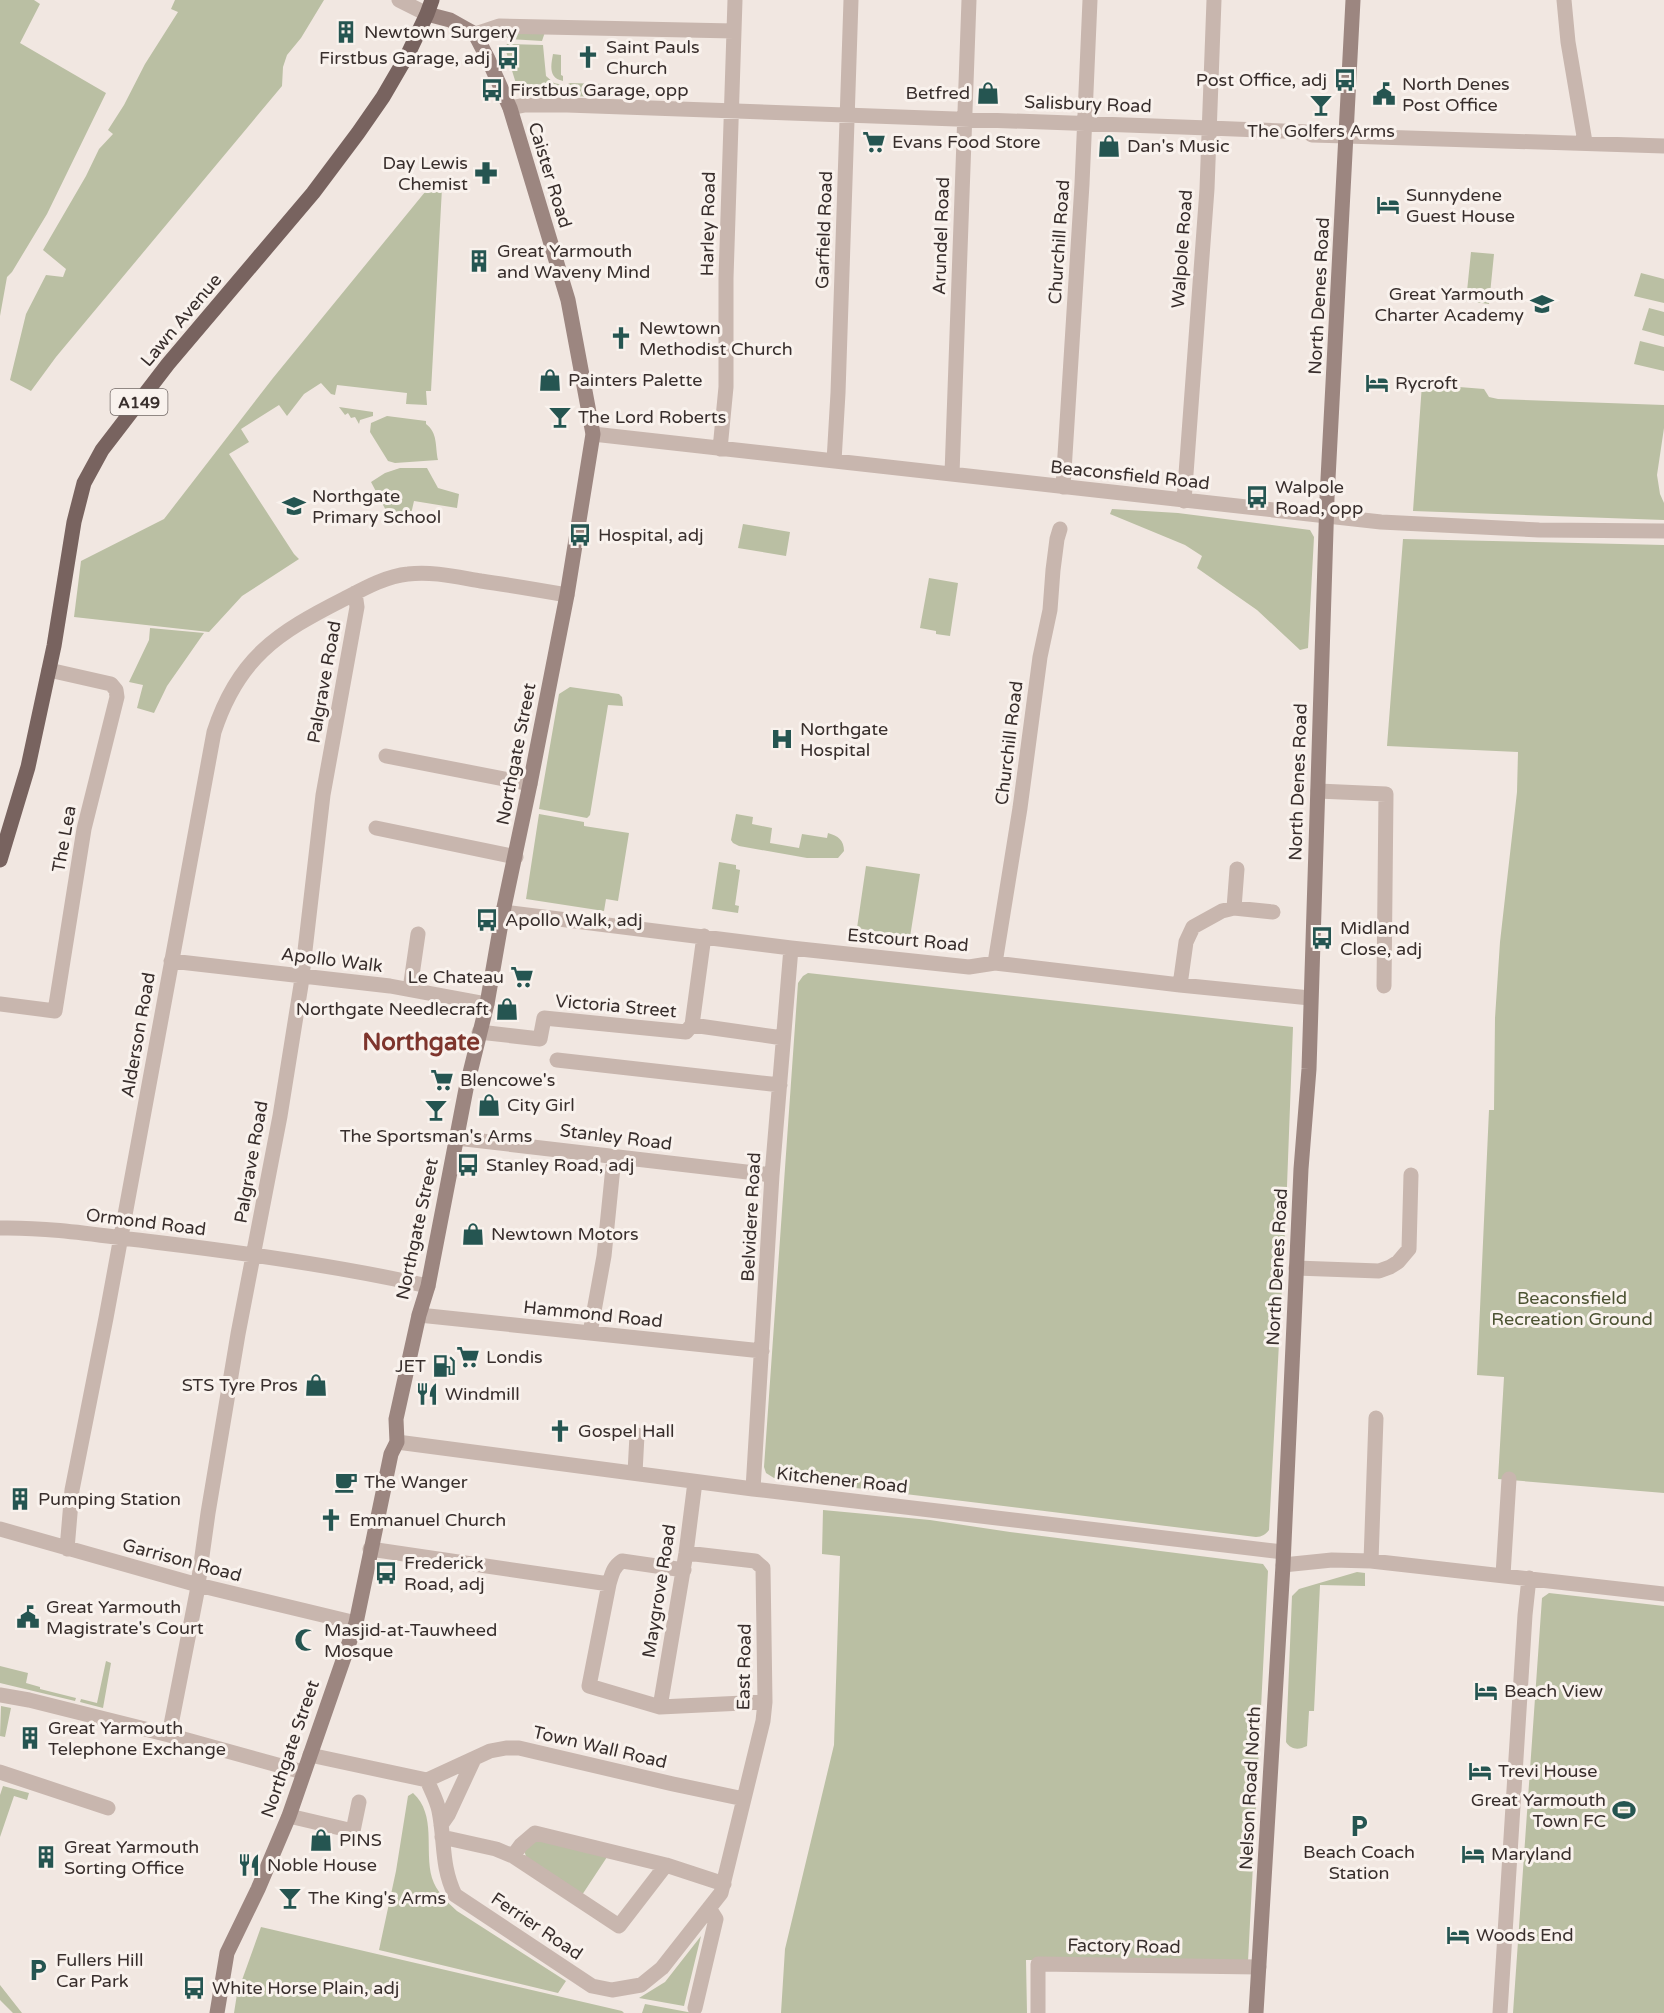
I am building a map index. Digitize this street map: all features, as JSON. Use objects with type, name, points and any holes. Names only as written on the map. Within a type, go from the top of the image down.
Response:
[{"type":"main road","name":"Lawn Avenue","points":[[0,860],[28,766],[49,670],[74,522],[84,483],[102,450],[168,364],[314,193],[383,97],[408,54],[429,7]]},
{"type":"street","points":[[399,0],[429,7],[475,34],[499,26],[734,31]]},
{"type":"street","name":"Harley Road","points":[[720,449],[726,387],[730,110],[735,0]]},
{"type":"street","name":"Garfield Road","points":[[834,461],[851,0]]},
{"type":"street","name":"Arundel Road","points":[[952,474],[969,0]]},
{"type":"street","name":"Churchill Road","points":[[1063,487],[1085,123],[1089,0]]},
{"type":"street","name":"Walpole Road","points":[[1184,501],[1207,189],[1214,0]]},
{"type":"street","name":"North Denes Road","points":[[1283,1558],[1296,1268],[1309,1069],[1327,516],[1353,0]]},
{"type":"street","points":[[1564,0],[1568,42],[1585,142]]},
{"type":"street","name":"Caister Road","points":[[475,34],[510,108],[568,300],[593,434]]},
{"type":"street","name":"Salisbury Road","points":[[510,108],[537,104],[730,110],[1308,132],[1312,135],[1664,146]]},
{"type":"street","name":"Beaconsfield Road","points":[[593,434],[1381,522],[1471,527],[1664,531]]},
{"type":"street","name":"Northgate Street","points":[[217,2013],[227,1953],[258,1889],[289,1816],[356,1623],[391,1454],[397,1442],[396,1419],[419,1315],[428,1286],[479,1032],[488,1004],[503,912],[531,784],[567,595],[593,434]]},
{"type":"street","name":"Churchill Road","points":[[995,963],[1020,808],[1040,657],[1050,610],[1053,570],[1060,529]]},
{"type":"street","name":"Alderson Road","points":[[67,1549],[72,1490],[214,732],[223,705],[237,679],[269,644],[311,615],[391,578],[408,574],[443,574],[567,595]]},
{"type":"street","name":"Palgrave Road","points":[[169,1736],[198,1585],[238,1334],[280,1116],[302,976],[323,795],[357,607],[355,593]]},
{"type":"street","name":"The Lea","points":[[0,1004],[55,1011],[84,829],[117,697],[116,690],[111,684],[49,670]]},
{"type":"street","points":[[386,756],[531,784]]},
{"type":"street","points":[[1318,791],[1386,794],[1384,986]]},
{"type":"street","points":[[376,828],[516,857]]},
{"type":"street","points":[[1234,908],[1237,869]]},
{"type":"street","points":[[1180,986],[1188,934],[1199,923],[1222,911],[1234,908],[1273,912]]},
{"type":"street","name":"Estcourt Road","points":[[503,912],[791,948],[969,967],[995,963],[1180,986],[1310,998]]},
{"type":"street","points":[[410,989],[418,934]]},
{"type":"street","points":[[704,936],[692,1025],[783,1038]]},
{"type":"street","name":"Belvidere Road","points":[[753,1489],[772,1175],[791,948]]},
{"type":"street","name":"Apollo Walk","points":[[171,961],[410,989],[488,1004]]},
{"type":"street","name":"Victoria Street","points":[[479,1032],[540,1039],[544,1018],[686,1032],[692,1025]]},
{"type":"street","points":[[557,1060],[780,1085]]},
{"type":"street","name":"Stanley Road","points":[[456,1138],[772,1175]]},
{"type":"street","points":[[590,1333],[604,1256],[614,1157]]},
{"type":"street","points":[[1296,1268],[1379,1271],[1390,1268],[1398,1262],[1409,1249],[1412,1175]]},
{"type":"street","name":"Ormond Road","points":[[0,1228],[39,1229],[254,1255],[374,1274],[428,1286]]},
{"type":"street","name":"Hammond Road","points":[[419,1315],[762,1351]]},
{"type":"street","points":[[1371,1561],[1376,1418]]},
{"type":"street","points":[[635,1473],[637,1435]]},
{"type":"street","name":"Kitchener Road","points":[[397,1442],[1283,1558],[1371,1561],[1664,1594]]},
{"type":"street","points":[[1503,1575],[1509,1479]]},
{"type":"street","name":"Maygrove Road","points":[[660,1707],[684,1570],[695,1482]]},
{"type":"street","name":"Garrison Road","points":[[0,1529],[198,1585],[356,1623]]},
{"type":"street","points":[[370,1549],[609,1584]]},
{"type":"street","name":"East Road","points":[[663,1968],[721,1893],[763,1721],[765,1702],[764,1568],[755,1561],[686,1553]]},
{"type":"street","name":"Nelson Road North","points":[[1256,2013],[1283,1558]]},
{"type":"street","points":[[684,1570],[622,1561],[613,1570],[589,1686],[660,1707],[765,1702]]},
{"type":"street","points":[[1500,2013],[1529,1578]]},
{"type":"street","points":[[0,1695],[28,1700],[303,1772]]},
{"type":"street","name":"Town Wall Road","points":[[427,1780],[490,1751],[519,1748],[744,1799]]},
{"type":"street","points":[[310,1755],[427,1780]]},
{"type":"street","points":[[474,1759],[441,1831],[513,1856],[619,1926],[666,1865]]},
{"type":"street","points":[[0,1772],[108,1808]]},
{"type":"street","name":"Ferrier Road","points":[[427,1780],[437,1803],[443,1862],[455,1895],[592,1986],[612,1990],[641,1986],[663,1968]]},
{"type":"street","points":[[289,1816],[353,1831],[359,1802]]},
{"type":"street","points":[[513,1856],[521,1845],[535,1833],[666,1865],[724,1884]]},
{"type":"street","points":[[695,2008],[716,1919],[709,1908]]},
{"type":"street","name":"Factory Road","points":[[1038,2013],[1038,1964],[1259,1967]]},
{"type":"green space","points":[[0,0],[34,0],[40,4],[20,43],[106,93],[47,214],[7,277],[0,316]]},
{"type":"green space","points":[[175,0],[324,0],[301,38],[287,55],[283,67],[282,86],[56,357],[31,391],[10,380],[26,314],[46,275],[63,277],[66,269],[43,250],[99,149],[113,134],[108,130],[145,64],[178,12],[171,9]]},
{"type":"green space","points":[[545,32],[542,41],[509,39],[501,33]]},
{"type":"green space","points":[[507,44],[543,45],[546,76],[554,83],[563,85],[563,95],[526,94],[518,90],[505,48]]},
{"type":"green space","points":[[553,54],[561,55],[563,81],[553,74],[551,67]]},
{"type":"green space","points":[[570,83],[602,84],[605,97],[567,96]]},
{"type":"green space","points":[[434,181],[442,188],[431,391],[426,391],[427,405],[406,404],[407,393],[337,385],[335,395],[331,394],[321,383],[304,394],[287,416],[279,405],[241,429],[249,442],[229,454],[299,559],[242,596],[209,632],[74,617],[81,561],[164,519],[273,378]]},
{"type":"green space","points":[[1471,252],[1494,254],[1489,304],[1466,301]]},
{"type":"green space","points":[[1641,273],[1664,279],[1664,303],[1634,296]]},
{"type":"green space","points":[[1649,308],[1664,312],[1664,336],[1642,330]]},
{"type":"green space","points":[[1640,341],[1664,347],[1664,371],[1634,364]]},
{"type":"green space","points":[[1422,384],[1484,389],[1489,397],[1498,399],[1664,405],[1664,428],[1657,475],[1664,503],[1664,520],[1413,511]]},
{"type":"green space","points":[[339,407],[373,412],[373,416],[360,420],[359,424],[355,417],[351,418],[348,413],[345,415]]},
{"type":"green space","points":[[387,416],[426,421],[433,431],[438,460],[395,463],[388,461],[370,432],[371,423]]},
{"type":"green space","points":[[400,468],[427,468],[438,488],[459,494],[457,508],[414,501],[411,514],[391,520],[371,482],[385,473]]},
{"type":"green space","points":[[1112,509],[1178,513],[1310,530],[1314,537],[1308,648],[1300,650],[1257,610],[1197,568],[1202,556],[1185,545],[1110,514]]},
{"type":"green space","points":[[743,524],[790,532],[786,556],[738,548]]},
{"type":"green space","name":"Beaconsfield Recreation Ground","points":[[1403,539],[1664,545],[1664,1493],[1498,1479],[1504,1377],[1477,1375],[1489,1110],[1494,1110],[1495,1018],[1500,942],[1517,792],[1518,752],[1387,746]]},
{"type":"green space","points":[[929,578],[958,583],[950,636],[920,628]]},
{"type":"green space","points":[[150,628],[204,633],[167,686],[154,713],[137,708],[143,685],[129,682],[149,640]]},
{"type":"green space","points":[[570,687],[619,694],[622,697],[623,706],[608,705],[590,815],[587,818],[539,809],[559,694]]},
{"type":"green space","points":[[539,814],[584,822],[584,826],[629,833],[618,901],[606,899],[604,911],[526,899]]},
{"type":"green space","points":[[736,814],[753,817],[752,824],[772,828],[770,843],[799,848],[802,834],[827,838],[828,833],[840,839],[844,851],[838,858],[807,858],[739,846],[731,840]]},
{"type":"green space","points":[[719,862],[736,865],[736,869],[740,870],[735,905],[739,906],[738,913],[712,909]]},
{"type":"green space","points":[[866,866],[920,874],[910,937],[857,928]]},
{"type":"green space","points":[[808,973],[1293,1027],[1286,1212],[1269,1530],[1265,1534],[1256,1537],[774,1478],[766,1473],[764,1467],[798,983]]},
{"type":"green space","points":[[823,1510],[930,1520],[1263,1564],[1268,1571],[1248,1962],[1026,1960],[1027,2013],[781,2013],[785,1949],[834,1745],[840,1556],[822,1554]]},
{"type":"green space","points":[[1357,1572],[1365,1573],[1365,1586],[1320,1585],[1314,1711],[1309,1711],[1307,1746],[1293,1748],[1286,1742],[1292,1596],[1299,1589]]},
{"type":"green space","points":[[1549,1593],[1664,1606],[1664,2013],[1513,2013],[1542,1598]]},
{"type":"green space","points":[[106,1661],[111,1663],[103,1708],[80,1702],[81,1699],[97,1703]]},
{"type":"green space","points":[[0,1666],[28,1673],[26,1683],[76,1698],[75,1701],[0,1683]]},
{"type":"green space","points":[[1,1706],[11,1708],[5,1737],[0,1736]]},
{"type":"green space","points":[[3,1786],[29,1793],[27,1800],[14,1796],[0,1837],[0,1795]]},
{"type":"green space","points":[[413,1793],[425,1812],[430,1867],[432,1878],[439,1892],[457,1911],[566,1981],[558,1993],[379,1950],[396,1871],[408,1796]]},
{"type":"green space","points":[[532,1839],[609,1854],[582,1895],[528,1859],[526,1846]]},
{"type":"green space","points":[[261,1927],[624,2013],[234,2013],[237,1994]]},
{"type":"green space","points":[[701,1936],[684,2006],[639,1998],[665,1982]]},
{"type":"green space","points":[[0,1985],[22,2013],[13,2013],[0,2000]]},
{"type":"green space","points":[[645,2004],[693,2013],[642,2013]]},
{"type":"place","name":"Newtown Surgery","points":[[346,32]]},
{"type":"place","name":"Saint Pauls Church","points":[[588,57]]},
{"type":"place","name":"Firstbus Garage, adj","points":[[508,58]]},
{"type":"place","name":"Post Office, adj","points":[[1345,80]]},
{"type":"place","name":"Firstbus Garage, opp","points":[[492,90]]},
{"type":"place","name":"Betfred","points":[[988,93]]},
{"type":"place","name":"North Denes Post Office","points":[[1384,94]]},
{"type":"place","name":"The Golfers Arms","points":[[1321,105]]},
{"type":"place","name":"Evans Food Store","points":[[874,142]]},
{"type":"place","name":"Dan's Music","points":[[1109,146]]},
{"type":"place","name":"Day Lewis Chemist","points":[[486,173]]},
{"type":"place","name":"Sunnydene Guest House","points":[[1388,205]]},
{"type":"place","name":"Great Yarmouth and Waveny Mind","points":[[479,261]]},
{"type":"place","name":"Great Yarmouth Charter Academy","points":[[1542,304]]},
{"type":"place","name":"Newtown Methodist Church","points":[[621,338]]},
{"type":"place","name":"Painters Palette","points":[[550,380]]},
{"type":"place","name":"Rycroft","points":[[1377,383]]},
{"type":"place","name":"The Lord Roberts","points":[[560,417]]},
{"type":"place","name":"Walpole Road, opp","points":[[1257,497]]},
{"type":"place","name":"Northgate Primary School","points":[[294,506]]},
{"type":"place","name":"Hospital, adj","points":[[580,535]]},
{"type":"place","name":"Northgate Hospital","points":[[782,739]]},
{"type":"place","name":"Apollo Walk, adj","points":[[487,920]]},
{"type":"place","name":"Midland Close, adj","points":[[1322,938]]},
{"type":"place","name":"Le Chateau","points":[[522,977]]},
{"type":"place","name":"Northgate Needlecraft","points":[[507,1009]]},
{"type":"place","name":"Blencowe's","points":[[442,1080]]},
{"type":"place","name":"City Girl","points":[[489,1105]]},
{"type":"place","name":"The Sportsman's Arms","points":[[436,1110]]},
{"type":"place","name":"Stanley Road, adj","points":[[468,1165]]},
{"type":"place","name":"Newtown Motors","points":[[473,1234]]},
{"type":"place","name":"Londis","points":[[468,1357]]},
{"type":"place","name":"JET","points":[[444,1366]]},
{"type":"place","name":"STS Tyre Pros","points":[[316,1385]]},
{"type":"place","name":"Windmill","points":[[427,1394]]},
{"type":"place","name":"Gospel Hall","points":[[560,1431]]},
{"type":"place","name":"The Wanger","points":[[346,1482]]},
{"type":"place","name":"Pumping Station","points":[[20,1499]]},
{"type":"place","name":"Emmanuel Church","points":[[331,1520]]},
{"type":"place","name":"Frederick Road, adj","points":[[386,1573]]},
{"type":"place","name":"Great Yarmouth Magistrate's Court","points":[[28,1617]]},
{"type":"place","name":"Masjid-at-Tauwheed Mosque","points":[[306,1640]]},
{"type":"place","name":"Beach View","points":[[1486,1691]]},
{"type":"place","name":"Great Yarmouth Telephone Exchange","points":[[30,1738]]},
{"type":"place","name":"Trevi House","points":[[1480,1771]]},
{"type":"place","name":"Great Yarmouth Town FC","points":[[1624,1810]]},
{"type":"place","name":"Beach Coach Station","points":[[1359,1826]]},
{"type":"place","name":"PINS","points":[[321,1840]]},
{"type":"place","name":"Maryland","points":[[1473,1854]]},
{"type":"place","name":"Great Yarmouth Sorting Office","points":[[46,1857]]},
{"type":"place","name":"Noble House","points":[[249,1865]]},
{"type":"place","name":"The King's Arms","points":[[290,1898]]},
{"type":"place","name":"Woods End","points":[[1458,1935]]},
{"type":"place","name":"Fullers Hill Car Park","points":[[38,1970]]},
{"type":"place","name":"White Horse Plain, adj","points":[[194,1988]]},
{"type":"district","name":"Northgate","points":[[421,1042]]}]
